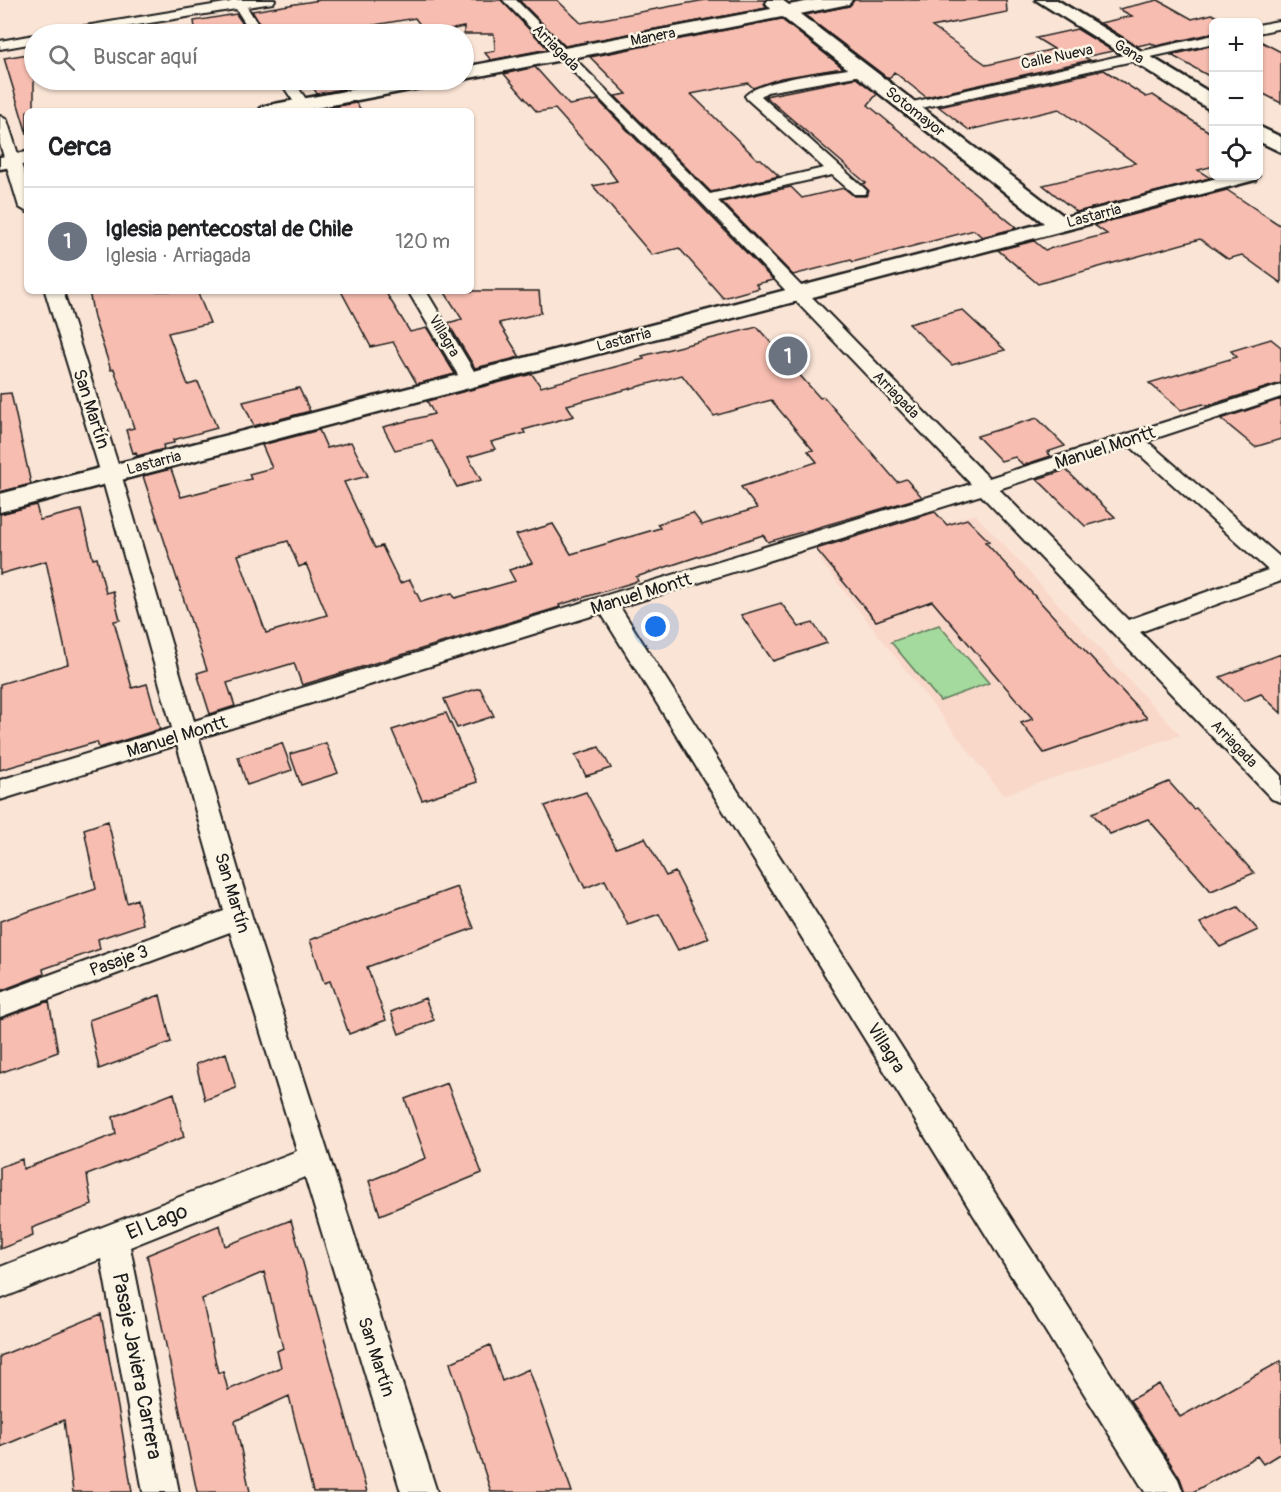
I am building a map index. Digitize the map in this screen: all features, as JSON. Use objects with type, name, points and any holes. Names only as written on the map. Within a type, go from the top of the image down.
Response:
[{"type":"main road","name":"Manera","points":[[474,71],[563,54],[778,6],[843,0]]},
{"type":"main road","name":"Gana","points":[[1045,0],[1209,101]]},
{"type":"main road","name":"Sotomayor","points":[[778,6],[1060,224]]},
{"type":"main road","points":[[305,108],[387,90]]},
{"type":"main road","points":[[1263,135],[1281,146]]},
{"type":"main road","name":"Lastarria","points":[[0,503],[1232,180]]},
{"type":"street","points":[[116,24],[237,2],[269,0]]},
{"type":"street","name":"Arriagada","points":[[509,0],[707,199],[1281,792]]},
{"type":"street","points":[[237,2],[251,24]]},
{"type":"street","points":[[1263,28],[1278,25]]},
{"type":"street","name":"Calle Nueva","points":[[908,106],[1209,40]]},
{"type":"street","points":[[0,45],[24,41]]},
{"type":"street","points":[[859,191],[752,96],[763,89],[862,71]]},
{"type":"street","points":[[293,90],[305,108]]},
{"type":"street","points":[[0,120],[24,197]]},
{"type":"street","points":[[707,199],[835,170]]},
{"type":"street","name":"San Martín","points":[[55,294],[111,474],[239,917],[419,1492]]},
{"type":"street","name":"Villagra","points":[[419,294],[471,381]]},
{"type":"street","name":"Manuel Montt","points":[[0,790],[986,487],[1281,391]]},
{"type":"street","points":[[1124,630],[1281,572],[1133,439]]},
{"type":"street","name":"Villagra","points":[[607,605],[1166,1492]]},
{"type":"street","name":"Pasaje 3","points":[[0,1005],[239,917]]},
{"type":"street","name":"El Lago","points":[[0,1284],[314,1160]]},
{"type":"street","name":"Pasaje Javiera Carrera","points":[[113,1239],[160,1492]]},
{"type":"shaded area","points":[[975,514],[1180,735],[1003,795],[819,559]]},
{"type":"green space","points":[[939,625],[989,683],[940,701],[891,642]]},
{"type":"building","points":[[320,0],[501,0],[548,49],[491,60],[485,53],[495,51],[494,34],[474,34],[474,24],[420,24],[415,18],[380,24],[260,24],[252,11]]},
{"type":"building","points":[[519,0],[557,0],[581,23],[705,0],[765,0],[767,8],[565,46]]},
{"type":"building","points":[[854,0],[1006,0],[1007,12],[932,27],[987,65],[1054,49],[1036,38],[1077,29],[1113,51],[1084,57],[1090,60],[926,97],[894,72],[889,79],[805,15],[849,6]]},
{"type":"building","points":[[1158,0],[1192,19],[1212,14],[1220,18],[1209,18],[1209,34],[1156,46],[1151,43],[1137,46],[1100,23],[1132,16],[1119,9]]},
{"type":"building","points":[[236,14],[243,24],[194,24],[194,21]]},
{"type":"building","points":[[781,19],[843,68],[781,78],[753,88],[748,83],[691,94],[757,159],[761,159],[779,176],[711,192],[615,96],[627,94],[590,57]]},
{"type":"building","points":[[1263,43],[1281,52],[1281,103],[1263,94]]},
{"type":"building","points":[[1209,46],[1209,75],[1207,75],[1171,55]]},
{"type":"building","points":[[24,55],[24,90],[34,90],[34,108],[24,108],[24,124],[4,58]]},
{"type":"building","points":[[535,67],[569,105],[598,100],[773,280],[756,284],[759,288],[723,298],[679,248],[652,255],[593,186],[617,181],[605,165],[555,109],[537,112],[504,74]]},
{"type":"building","points":[[1104,70],[1146,97],[1153,95],[1209,132],[1209,167],[1198,170],[1209,178],[1077,212],[1043,185],[1135,163],[1059,109],[969,130],[939,107]]},
{"type":"building","points":[[856,78],[877,94],[868,105],[1017,228],[982,237],[974,230],[853,262],[851,260],[793,275],[722,202],[791,187],[802,198],[844,188],[854,196],[866,196],[869,191],[862,184],[866,183],[765,96]]},
{"type":"building","points":[[315,90],[337,90],[317,94]]},
{"type":"building","points":[[356,103],[360,108],[327,108]]},
{"type":"building","points":[[1227,190],[1281,226],[1281,283],[1242,255],[1228,259],[1200,239],[1038,284],[998,250],[1034,241],[1045,250],[1107,234],[1094,225]]},
{"type":"building","points":[[474,291],[539,291],[541,313],[499,323],[520,357],[475,368],[448,323],[462,319],[446,294],[474,294]]},
{"type":"building","points":[[90,294],[198,294],[210,323],[168,333],[188,385],[198,382],[217,428],[173,440],[174,443],[163,445],[164,449],[137,456],[136,452],[133,453],[126,430],[134,428],[94,318]]},
{"type":"building","points":[[343,294],[387,294],[410,332],[427,328],[455,374],[417,384],[393,342],[371,347]]},
{"type":"building","points":[[962,310],[1005,350],[952,365],[909,324]]},
{"type":"building","points":[[757,327],[820,398],[824,397],[897,482],[906,479],[922,497],[768,542],[763,535],[636,577],[638,581],[559,605],[560,607],[302,685],[294,663],[227,683],[235,706],[210,714],[197,673],[207,670],[143,476],[171,469],[181,497],[251,479],[249,474],[272,468],[262,445],[319,430],[327,448],[351,442],[368,476],[344,482],[375,548],[382,546],[400,583],[410,580],[421,602],[452,593],[455,598],[515,581],[509,570],[532,563],[516,535],[553,524],[571,554],[660,528],[657,524],[693,513],[702,525],[757,508],[741,487],[817,462],[808,451],[813,450],[771,400],[714,416],[682,375],[567,405],[574,416],[523,430],[525,433],[491,442],[495,449],[468,457],[481,480],[457,487],[432,441],[395,450],[383,427],[434,414],[427,401],[532,374],[541,387],[644,359],[642,356]],"holes":[[[288,541],[299,567],[306,564],[327,615],[266,633],[238,555]]]},
{"type":"building","points":[[1271,339],[1281,347],[1281,383],[1206,406],[1203,404],[1181,410],[1149,383],[1237,357],[1231,351]]},
{"type":"building","points":[[299,388],[310,411],[254,426],[243,402]]},
{"type":"building","points":[[11,393],[31,484],[0,492],[0,394]]},
{"type":"building","points":[[1281,399],[1281,439],[1255,447],[1221,419]]},
{"type":"building","points":[[1037,418],[1065,446],[1047,452],[1051,456],[1023,465],[1015,457],[1001,461],[977,436]]},
{"type":"building","points":[[1066,470],[1115,517],[1085,526],[1037,479]]},
{"type":"building","points":[[36,505],[40,520],[81,510],[93,559],[97,558],[106,593],[113,591],[120,620],[114,621],[132,688],[147,684],[160,729],[99,748],[97,742],[0,770],[0,684],[68,664],[46,561],[0,574],[0,514]]},
{"type":"building","points":[[935,512],[947,525],[967,519],[989,541],[985,542],[1147,718],[1044,753],[1021,723],[1033,719],[932,601],[876,621],[816,549]]},
{"type":"building","points":[[781,603],[799,627],[813,623],[827,643],[773,661],[741,615]]},
{"type":"building","points":[[1281,654],[1281,713],[1261,694],[1244,701],[1220,677]]},
{"type":"building","points":[[480,688],[494,716],[457,728],[444,699]]},
{"type":"building","points":[[446,713],[477,782],[422,800],[392,730]]},
{"type":"building","points":[[282,743],[292,770],[247,785],[238,757]]},
{"type":"building","points":[[326,743],[338,773],[301,785],[290,754]]},
{"type":"building","points":[[599,747],[611,768],[586,776],[575,755]]},
{"type":"building","points":[[1169,782],[1193,809],[1196,808],[1254,873],[1211,891],[1148,819],[1110,834],[1092,813]]},
{"type":"building","points":[[586,792],[616,848],[645,838],[666,876],[675,872],[709,938],[678,950],[659,914],[628,925],[605,880],[585,888],[545,806]]},
{"type":"building","points":[[108,821],[127,903],[137,899],[143,924],[98,939],[100,949],[43,969],[44,974],[0,991],[0,921],[96,889],[84,829]]},
{"type":"building","points":[[457,887],[474,928],[367,967],[386,1020],[349,1034],[330,981],[324,983],[310,940]]},
{"type":"building","points":[[1238,907],[1258,930],[1220,947],[1200,923]]},
{"type":"building","points":[[160,995],[171,1042],[99,1069],[89,1020]]},
{"type":"building","points":[[425,998],[434,1020],[399,1034],[391,1012]]},
{"type":"building","points":[[49,1001],[58,1052],[0,1073],[0,1019]]},
{"type":"building","points":[[226,1053],[236,1088],[205,1100],[196,1064]]},
{"type":"building","points":[[447,1083],[482,1173],[380,1215],[369,1181],[426,1158],[405,1099]]},
{"type":"building","points":[[174,1093],[184,1137],[87,1175],[92,1205],[32,1228],[33,1236],[0,1249],[0,1167],[22,1159],[23,1169],[116,1134],[113,1117]]},
{"type":"building","points":[[291,1220],[367,1492],[313,1492],[289,1396],[235,1421],[250,1492],[197,1492],[147,1255],[220,1225],[225,1246]],"holes":[[[264,1272],[283,1348],[277,1351],[281,1367],[228,1390],[223,1371],[218,1373],[202,1299]]]},
{"type":"building","points":[[101,1314],[132,1492],[73,1492],[64,1420],[0,1447],[0,1356]]},
{"type":"building","points":[[490,1345],[502,1381],[529,1369],[572,1492],[491,1492],[450,1363]]},
{"type":"building","points":[[1281,1361],[1281,1453],[1263,1464],[1257,1456],[1193,1492],[1185,1492],[1180,1478],[1130,1400],[1159,1384],[1180,1417]]},
{"type":"place","name":"Iglesia pentecostal de Chile","points":[[788,356]]}]
